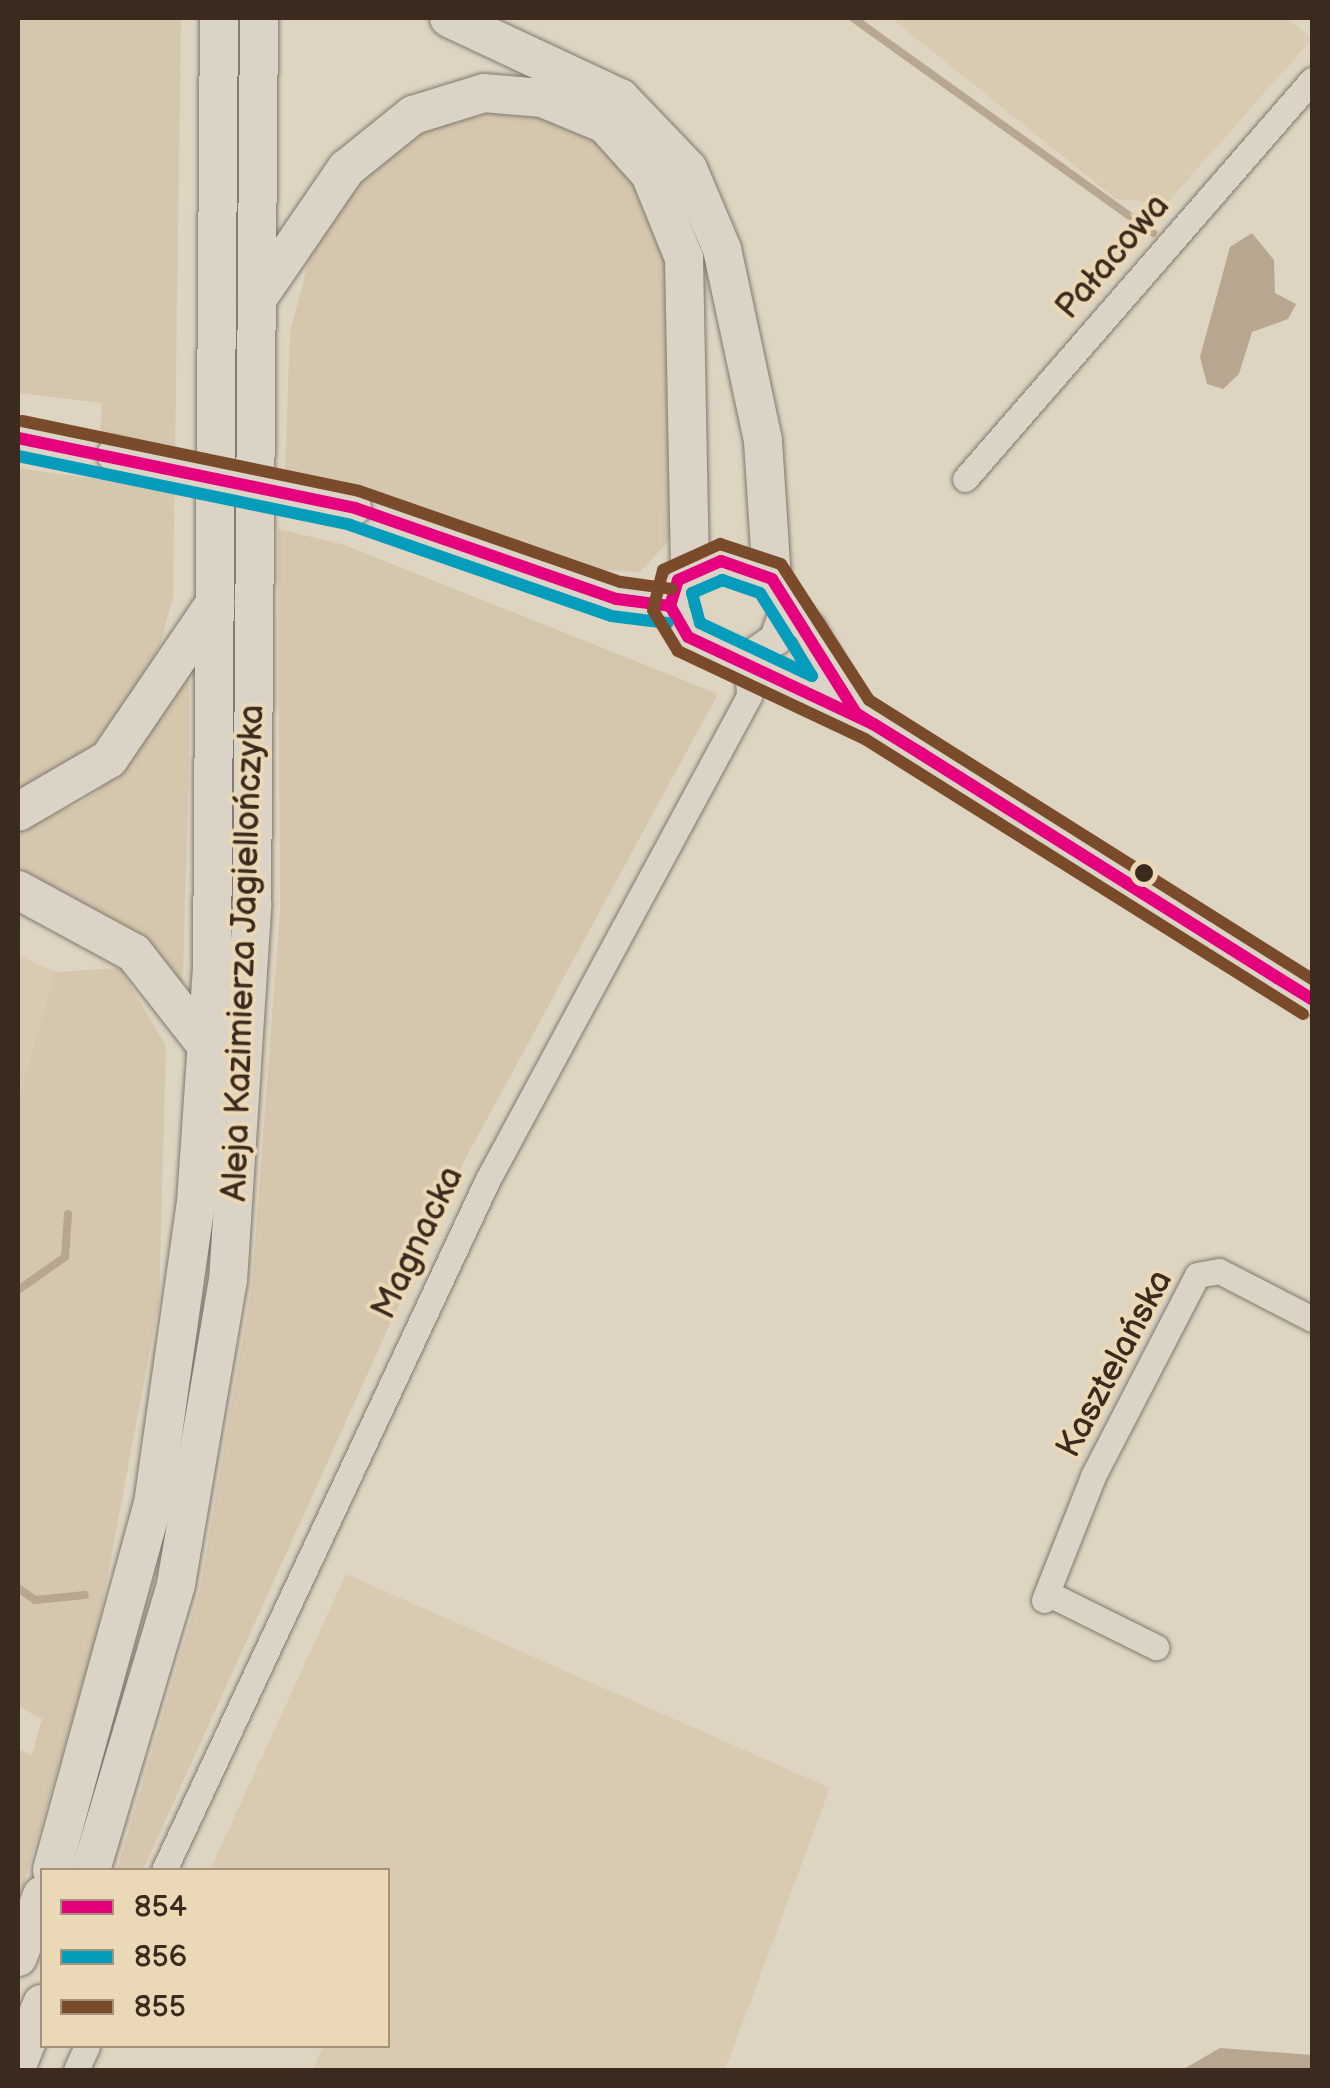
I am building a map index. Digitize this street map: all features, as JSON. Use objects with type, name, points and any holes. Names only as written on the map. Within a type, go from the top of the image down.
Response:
[{"type":"highway","name":"Aleja Kazimierza Jagiellończyka","points":[[53,1868],[153,1504],[209,1049],[219,18]]},
{"type":"highway","name":"Aleja Kazimierza Jagiellończyka","points":[[92,1868],[176,1584],[228,1281],[251,952],[259,18]]},
{"type":"highway","points":[[449,18],[620,98],[688,169],[722,249],[763,441],[780,594]]},
{"type":"highway","points":[[257,299],[346,168],[412,114],[484,93],[542,98],[605,124],[650,174],[684,258],[690,570]]},
{"type":"highway","points":[[18,812],[109,759],[215,603]]},
{"type":"highway","points":[[18,890],[134,953],[209,1049]]},
{"type":"highway","points":[[18,1957],[40,1899]]},
{"type":"highway","points":[[18,2063],[40,2009]]},
{"type":"main road","points":[[18,438],[355,508],[618,599],[670,606]]},
{"type":"main road","points":[[670,606],[690,570],[721,561],[780,594],[810,629],[856,713]]},
{"type":"main road","points":[[748,659],[776,640],[780,594]]},
{"type":"main road","points":[[670,606],[688,637],[748,659],[856,713],[1312,999]]},
{"type":"street","name":"Pałacowa","points":[[965,479],[1312,80]]},
{"type":"street","name":"Magnacka","points":[[165,1868],[462,1232],[748,696],[748,659]]},
{"type":"street","name":"Kasztelańska","points":[[1156,1647],[1046,1596],[1094,1476],[1196,1275],[1219,1271],[1312,1319]]},
{"type":"shaded area","points":[[18,18],[181,18],[173,597],[160,646],[115,721],[90,750],[18,793],[18,468],[97,479],[102,403],[18,393]]},
{"type":"shaded area","points":[[891,18],[1288,18],[1312,39],[1167,203],[1116,199]]},
{"type":"shaded area","points":[[462,110],[564,118],[627,164],[666,237],[673,536],[640,572],[601,570],[285,469],[290,333],[316,233],[374,156]]},
{"type":"shaded area","points":[[1252,233],[1274,260],[1275,293],[1296,304],[1288,319],[1252,332],[1239,374],[1223,389],[1207,384],[1200,357],[1230,247]]},
{"type":"shaded area","points":[[278,529],[345,545],[718,694],[462,1165],[144,1868],[118,1868],[200,1589],[252,1284],[280,911]]},
{"type":"shaded area","points":[[189,671],[182,1003],[18,878],[18,831],[81,803],[121,772]]},
{"type":"shaded area","points":[[18,955],[55,972],[18,1099]]},
{"type":"shaded area","points":[[120,968],[166,1046],[159,1302],[96,1638],[18,1904],[18,1749],[32,1755],[42,1719],[18,1706],[18,1099],[55,972]]},
{"type":"shaded area","points":[[346,1574],[830,1788],[725,2070],[313,2070],[322,2048],[390,2048],[390,1868],[211,1868]]},
{"type":"shaded area","points":[[1220,2048],[1312,2055],[1312,2070],[1182,2070]]},
{"type":"waterway","points":[[853,18],[1153,233]]},
{"type":"waterway","points":[[18,1290],[65,1257],[68,1214]]},
{"type":"waterway","points":[[18,1588],[35,1600],[85,1595]]},
{"type":"transit line","name":"855","points":[[22,421],[359,491],[621,582],[672,589]]},
{"type":"transit line","name":"854","points":[[18,438],[355,508],[617,599],[670,606]]},
{"type":"transit line","name":"856","points":[[18,456],[350,525],[611,616],[668,623]]},
{"type":"transit line","name":"855","points":[[1303,1014],[865,739],[678,651],[653,610],[663,570],[720,544],[781,564],[869,700],[1312,979]]},
{"type":"transit line","name":"854","points":[[721,561],[772,579],[856,713],[873,724],[688,637],[670,606],[678,580],[721,561]]},
{"type":"transit line","name":"856","points":[[722,580],[760,593],[812,676],[700,623],[692,593],[722,580]]},
{"type":"transit line","name":"854","points":[[873,724],[921,753],[1312,999],[1277,978],[873,724]]}]
